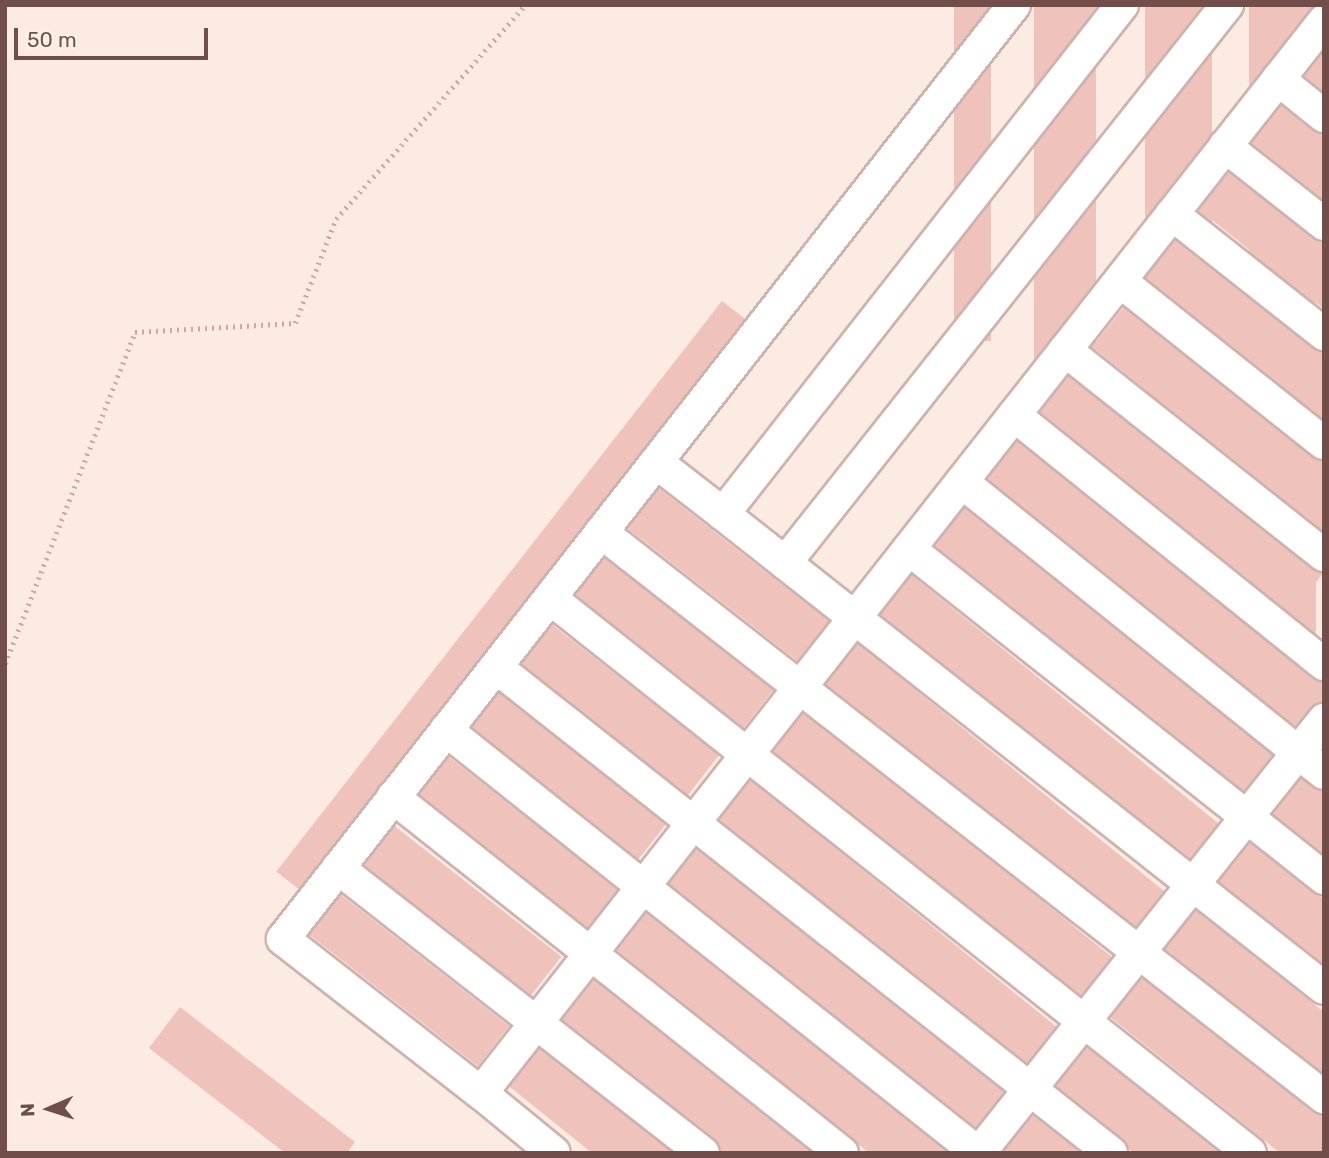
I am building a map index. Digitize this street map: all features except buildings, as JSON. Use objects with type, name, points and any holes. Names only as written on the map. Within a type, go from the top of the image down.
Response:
[{"type":"lane","points":[[554,1153],[283,939],[1014,5]]},
{"type":"lane","points":[[723,514],[1122,5]]},
{"type":"lane","points":[[785,563],[1227,5]]},
{"type":"lane","points":[[481,1093],[1324,20]]},
{"type":"lane","points":[[1278,79],[1324,116]]},
{"type":"lane","points":[[1225,146],[1324,224]]},
{"type":"lane","points":[[1172,214],[1324,334]]},
{"type":"lane","points":[[1119,281],[1324,443]]},
{"type":"lane","points":[[1065,350],[1324,555]]},
{"type":"lane","points":[[1014,415],[1324,664]]},
{"type":"lane","points":[[656,462],[1324,988]]},
{"type":"lane","points":[[961,482],[1324,773]]},
{"type":"lane","points":[[601,532],[1324,1097]]},
{"type":"lane","points":[[909,549],[1324,878]]},
{"type":"lane","points":[[550,598],[1250,1153]]},
{"type":"lane","points":[[496,667],[1111,1153]]},
{"type":"lane","points":[[446,730],[979,1153],[1324,720]]},
{"type":"lane","points":[[393,797],[842,1153]]},
{"type":"lane","points":[[338,868],[703,1153]]},
{"type":"path","points":[[5,664],[135,332],[295,323],[336,219],[525,5]]}]
